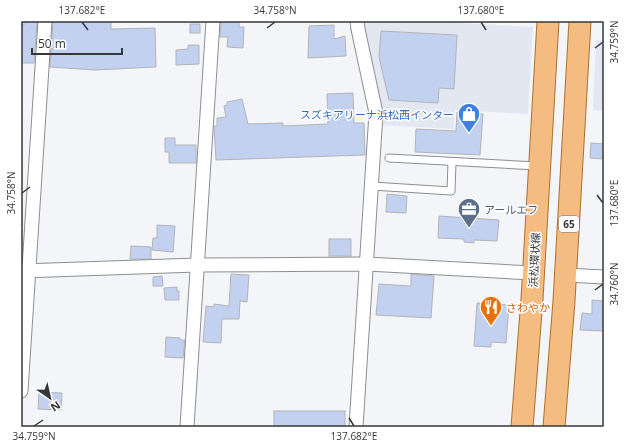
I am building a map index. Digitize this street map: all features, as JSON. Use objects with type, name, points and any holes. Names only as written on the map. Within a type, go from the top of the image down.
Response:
[{"type":"main road","name":"浜松環状線","points":[[522,427],[548,21]]},
{"type":"main road","name":"65","points":[[554,427],[566,275],[580,21]]},
{"type":"street","points":[[21,391],[25,271],[45,21]]},
{"type":"street","points":[[187,427],[213,21]]},
{"type":"street","points":[[356,427],[376,113],[357,21]]},
{"type":"street","points":[[25,271],[197,265],[367,264],[533,273]]},
{"type":"street","points":[[566,275],[604,277]]},
{"type":"lane","points":[[389,158],[539,166]]},
{"type":"lane","points":[[372,186],[451,191],[452,162]]},
{"type":"shaded area","points":[[362,21],[421,21],[533,27],[528,114],[455,110],[454,129],[380,125]]},
{"type":"shaded area","points":[[596,40],[604,41],[604,111],[593,110]]},
{"type":"building","points":[[24,21],[37,21],[34,63],[21,63],[21,24],[24,25]]},
{"type":"building","points":[[53,21],[111,21],[111,29],[155,28],[156,67],[95,70],[50,67]]},
{"type":"building","points":[[221,21],[239,21],[239,27],[244,27],[243,48],[227,47],[228,37],[220,37]]},
{"type":"building","points":[[190,24],[200,24],[200,33],[190,33]]},
{"type":"building","points":[[334,25],[334,39],[345,36],[346,56],[308,58],[309,26]]},
{"type":"building","points":[[381,31],[457,35],[454,89],[439,88],[438,103],[389,100],[379,57]]},
{"type":"building","points":[[188,45],[199,45],[199,64],[176,65],[176,50],[188,49]]},
{"type":"building","points":[[353,93],[354,123],[364,123],[365,155],[216,160],[214,126],[217,126],[217,118],[226,117],[224,106],[227,105],[227,102],[242,99],[248,124],[283,123],[283,126],[328,124],[327,94]]},
{"type":"building","points":[[457,112],[483,114],[480,155],[415,152],[416,129],[456,131]]},
{"type":"building","points":[[165,138],[175,138],[175,145],[196,145],[196,163],[169,163],[169,152],[165,152]]},
{"type":"building","points":[[591,143],[604,144],[604,159],[590,158]]},
{"type":"building","points":[[387,194],[407,196],[406,213],[386,212]]},
{"type":"building","points":[[439,216],[499,220],[497,241],[474,240],[474,243],[464,242],[464,239],[438,238]]},
{"type":"building","points":[[157,225],[175,226],[173,252],[152,250],[153,238],[157,238]]},
{"type":"building","points":[[329,239],[351,239],[351,256],[329,256]]},
{"type":"building","points":[[131,246],[151,247],[151,259],[130,259]]},
{"type":"building","points":[[231,274],[249,275],[247,302],[240,301],[239,319],[222,319],[221,343],[203,342],[206,306],[214,307],[214,304],[229,306]]},
{"type":"building","points":[[411,274],[434,276],[431,318],[376,315],[379,284],[411,286]]},
{"type":"building","points":[[162,276],[163,286],[153,286],[153,277]]},
{"type":"building","points":[[177,287],[177,291],[179,291],[179,300],[165,300],[164,288]]},
{"type":"building","points":[[592,300],[604,301],[604,331],[580,330],[582,313],[592,314]]},
{"type":"building","name":"さわやか","points":[[477,303],[509,305],[506,343],[491,342],[491,347],[474,346]]},
{"type":"building","points":[[166,337],[185,340],[183,358],[165,357]]},
{"type":"building","points":[[39,392],[62,393],[61,410],[38,409]]},
{"type":"building","points":[[274,411],[345,411],[345,427],[274,427]]},
{"type":"place","name":"スズキアリーナ浜松西インター","points":[[469,134]]},
{"type":"place","name":"アールエフ","points":[[469,228]]},
{"type":"place","name":"さわやか","points":[[491,326]]}]
